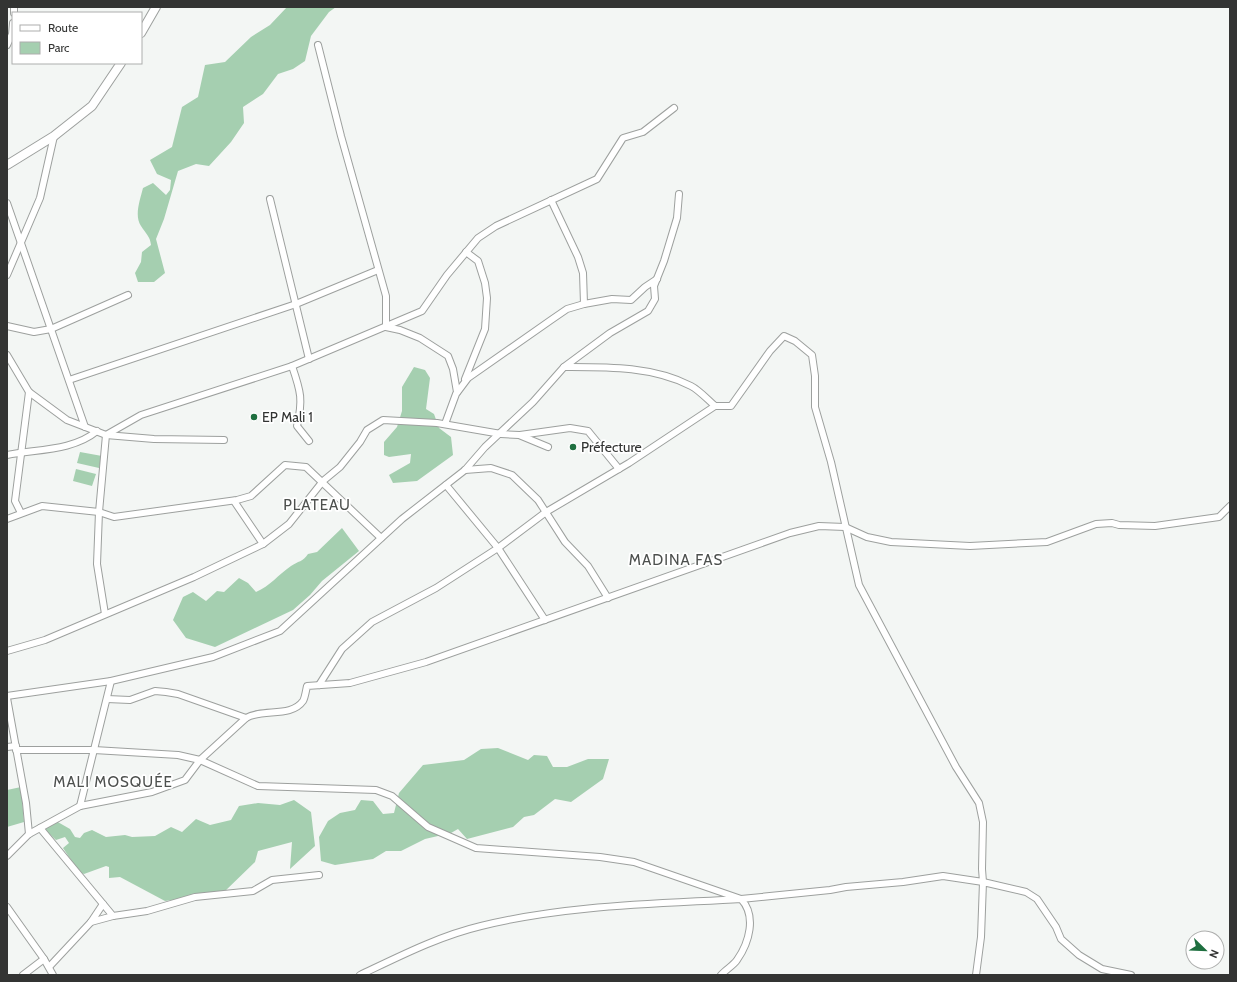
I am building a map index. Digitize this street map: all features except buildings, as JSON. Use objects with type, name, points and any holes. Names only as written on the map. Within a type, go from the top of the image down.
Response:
[{"type":"street","points":[[142,31],[156,7]]},
{"type":"street","points":[[7,45],[12,34]]},
{"type":"street","points":[[318,45],[341,136],[386,296],[386,327]]},
{"type":"street","points":[[7,165],[54,136],[92,106],[120,64]]},
{"type":"street","points":[[106,435],[141,415],[292,366],[422,311],[478,238],[496,226],[597,179],[624,138],[642,132],[674,108]]},
{"type":"street","points":[[7,275],[40,198],[54,136]]},
{"type":"street","points":[[29,834],[26,802],[7,697],[111,681],[213,657],[280,631],[381,538],[465,470],[486,447],[533,402],[564,367],[610,333],[648,312],[655,299],[654,286],[677,218],[679,194]]},
{"type":"street","points":[[270,199],[309,359]]},
{"type":"street","points":[[551,200],[578,257],[583,273],[584,304]]},
{"type":"street","points":[[7,203],[85,427]]},
{"type":"street","points":[[7,223],[14,225]]},
{"type":"street","points":[[464,383],[485,329],[487,298],[485,283],[478,261],[466,252]]},
{"type":"street","points":[[69,380],[296,304],[378,270]]},
{"type":"street","points":[[446,424],[457,392],[468,378],[567,309],[612,299],[631,300],[645,286],[657,279]]},
{"type":"street","points":[[7,326],[34,332],[51,329],[128,295]]},
{"type":"street","points":[[386,327],[400,330],[420,338],[448,356],[453,369],[457,392]]},
{"type":"street","points":[[319,685],[342,649],[372,622],[436,588],[498,548],[546,512],[619,469],[714,406],[732,406],[770,351],[784,336],[796,341],[812,355],[815,376],[815,407],[831,462],[859,585],[956,767],[979,803],[983,822],[983,882],[981,937],[976,975]]},
{"type":"street","points":[[7,355],[29,392],[67,420],[106,435],[154,439],[224,440]]},
{"type":"street","points":[[292,366],[300,389],[302,407],[296,426],[309,441]]},
{"type":"street","points":[[564,367],[639,370],[677,380],[692,387],[714,406]]},
{"type":"street","points":[[20,513],[15,502],[23,452],[29,392]]},
{"type":"street","points":[[7,651],[45,640],[194,577],[264,544],[289,524],[323,481],[340,467],[360,442],[367,430],[383,420],[446,424],[501,434],[519,435],[570,428],[588,431],[619,469]]},
{"type":"street","points":[[7,455],[67,446],[90,437],[98,431]]},
{"type":"street","points":[[105,614],[97,564],[99,512],[106,435]]},
{"type":"street","points":[[519,435],[548,447]]},
{"type":"street","points":[[7,519],[42,506],[99,512],[114,517],[234,501],[252,496],[285,465],[306,467],[323,481],[381,538]]},
{"type":"street","points":[[465,470],[491,468],[512,475],[538,500],[565,542],[588,566],[608,598]]},
{"type":"street","points":[[446,485],[498,548],[545,620]]},
{"type":"street","points":[[234,501],[264,544]]},
{"type":"street","points":[[7,856],[29,834],[80,806],[152,792],[185,780],[200,760],[246,718],[253,714],[294,709],[303,701],[307,686],[350,683],[426,662],[790,533],[819,526],[845,527],[867,537],[891,542],[970,546],[1047,542],[1096,524],[1112,522],[1119,525],[1155,526],[1220,517],[1230,506]]},
{"type":"street","points":[[80,806],[111,681]]},
{"type":"street","points":[[107,699],[130,700],[155,691],[166,692],[178,694],[246,718]]},
{"type":"street","points":[[7,747],[178,755],[200,760],[258,786],[376,790],[392,796],[428,827],[476,848],[600,857],[634,862],[741,899],[748,909],[751,927],[745,945],[736,962],[721,975]]},
{"type":"street","points":[[40,828],[113,916]]},
{"type":"street","points":[[90,922],[147,910],[195,897],[253,891],[272,880],[319,875]]},
{"type":"street","points":[[360,975],[425,944],[480,926],[553,912],[741,899],[903,882],[943,876],[1013,888],[1032,895],[1044,907],[1056,927],[1061,939],[1079,955],[1102,969],[1131,975]]},
{"type":"street","points":[[49,967],[90,922],[103,904]]},
{"type":"street","points":[[7,907],[44,959],[53,975]]},
{"type":"street","points":[[23,975],[44,959]]},
{"type":"green space","points":[[287,7],[336,7],[329,12],[311,36],[305,61],[293,69],[278,74],[263,94],[243,107],[244,123],[231,142],[209,166],[196,164],[178,171],[164,219],[156,239],[165,273],[154,282],[138,282],[135,273],[141,262],[142,252],[151,245],[149,237],[141,226],[138,218],[138,208],[143,188],[153,183],[166,195],[170,190],[171,180],[157,174],[150,160],[172,147],[182,107],[198,97],[205,65],[225,62],[251,37],[270,25]]},
{"type":"green space","points":[[414,367],[425,370],[430,378],[426,409],[434,414],[439,428],[451,437],[453,455],[417,481],[393,483],[389,475],[410,463],[411,454],[389,457],[384,455],[384,442],[397,427],[402,411],[402,387]]},
{"type":"green space","points":[[80,452],[102,456],[99,468],[77,463]]},
{"type":"green space","points":[[76,469],[96,474],[92,486],[73,481]]},
{"type":"green space","points":[[342,528],[359,551],[322,581],[310,595],[293,610],[215,647],[186,638],[173,620],[183,597],[193,592],[206,601],[217,591],[224,592],[239,578],[248,583],[256,592],[266,587],[308,554],[317,552]]},
{"type":"green space","points":[[498,748],[528,760],[534,755],[547,756],[553,767],[567,767],[588,759],[609,759],[603,779],[571,802],[555,799],[534,815],[524,817],[513,827],[467,839],[458,829],[451,833],[425,839],[401,851],[386,851],[373,859],[335,865],[321,861],[319,837],[328,821],[340,813],[355,810],[361,800],[373,801],[383,814],[394,813],[399,793],[423,765],[464,760],[481,749]]},
{"type":"green space","points":[[21,787],[24,822],[7,827],[7,790]]},
{"type":"green space","points":[[294,800],[311,812],[315,846],[290,869],[292,842],[258,851],[255,862],[223,893],[165,901],[120,877],[109,878],[109,867],[106,866],[84,874],[79,872],[63,848],[69,843],[65,837],[56,840],[44,829],[56,821],[70,829],[75,837],[80,838],[84,833],[92,830],[106,837],[125,835],[132,837],[155,836],[171,827],[182,832],[196,819],[210,825],[231,820],[239,806],[258,803],[280,805]]},
{"type":"place","name":"EP Mali 1","points":[[254,417]]},
{"type":"place","name":"Préfecture","points":[[573,447]]},
{"type":"district","name":"PLATEAU","points":[[317,505]]},
{"type":"district","name":"MADINA FAS","points":[[676,560]]},
{"type":"district","name":"MALI MOSQUÉE","points":[[113,782]]}]
